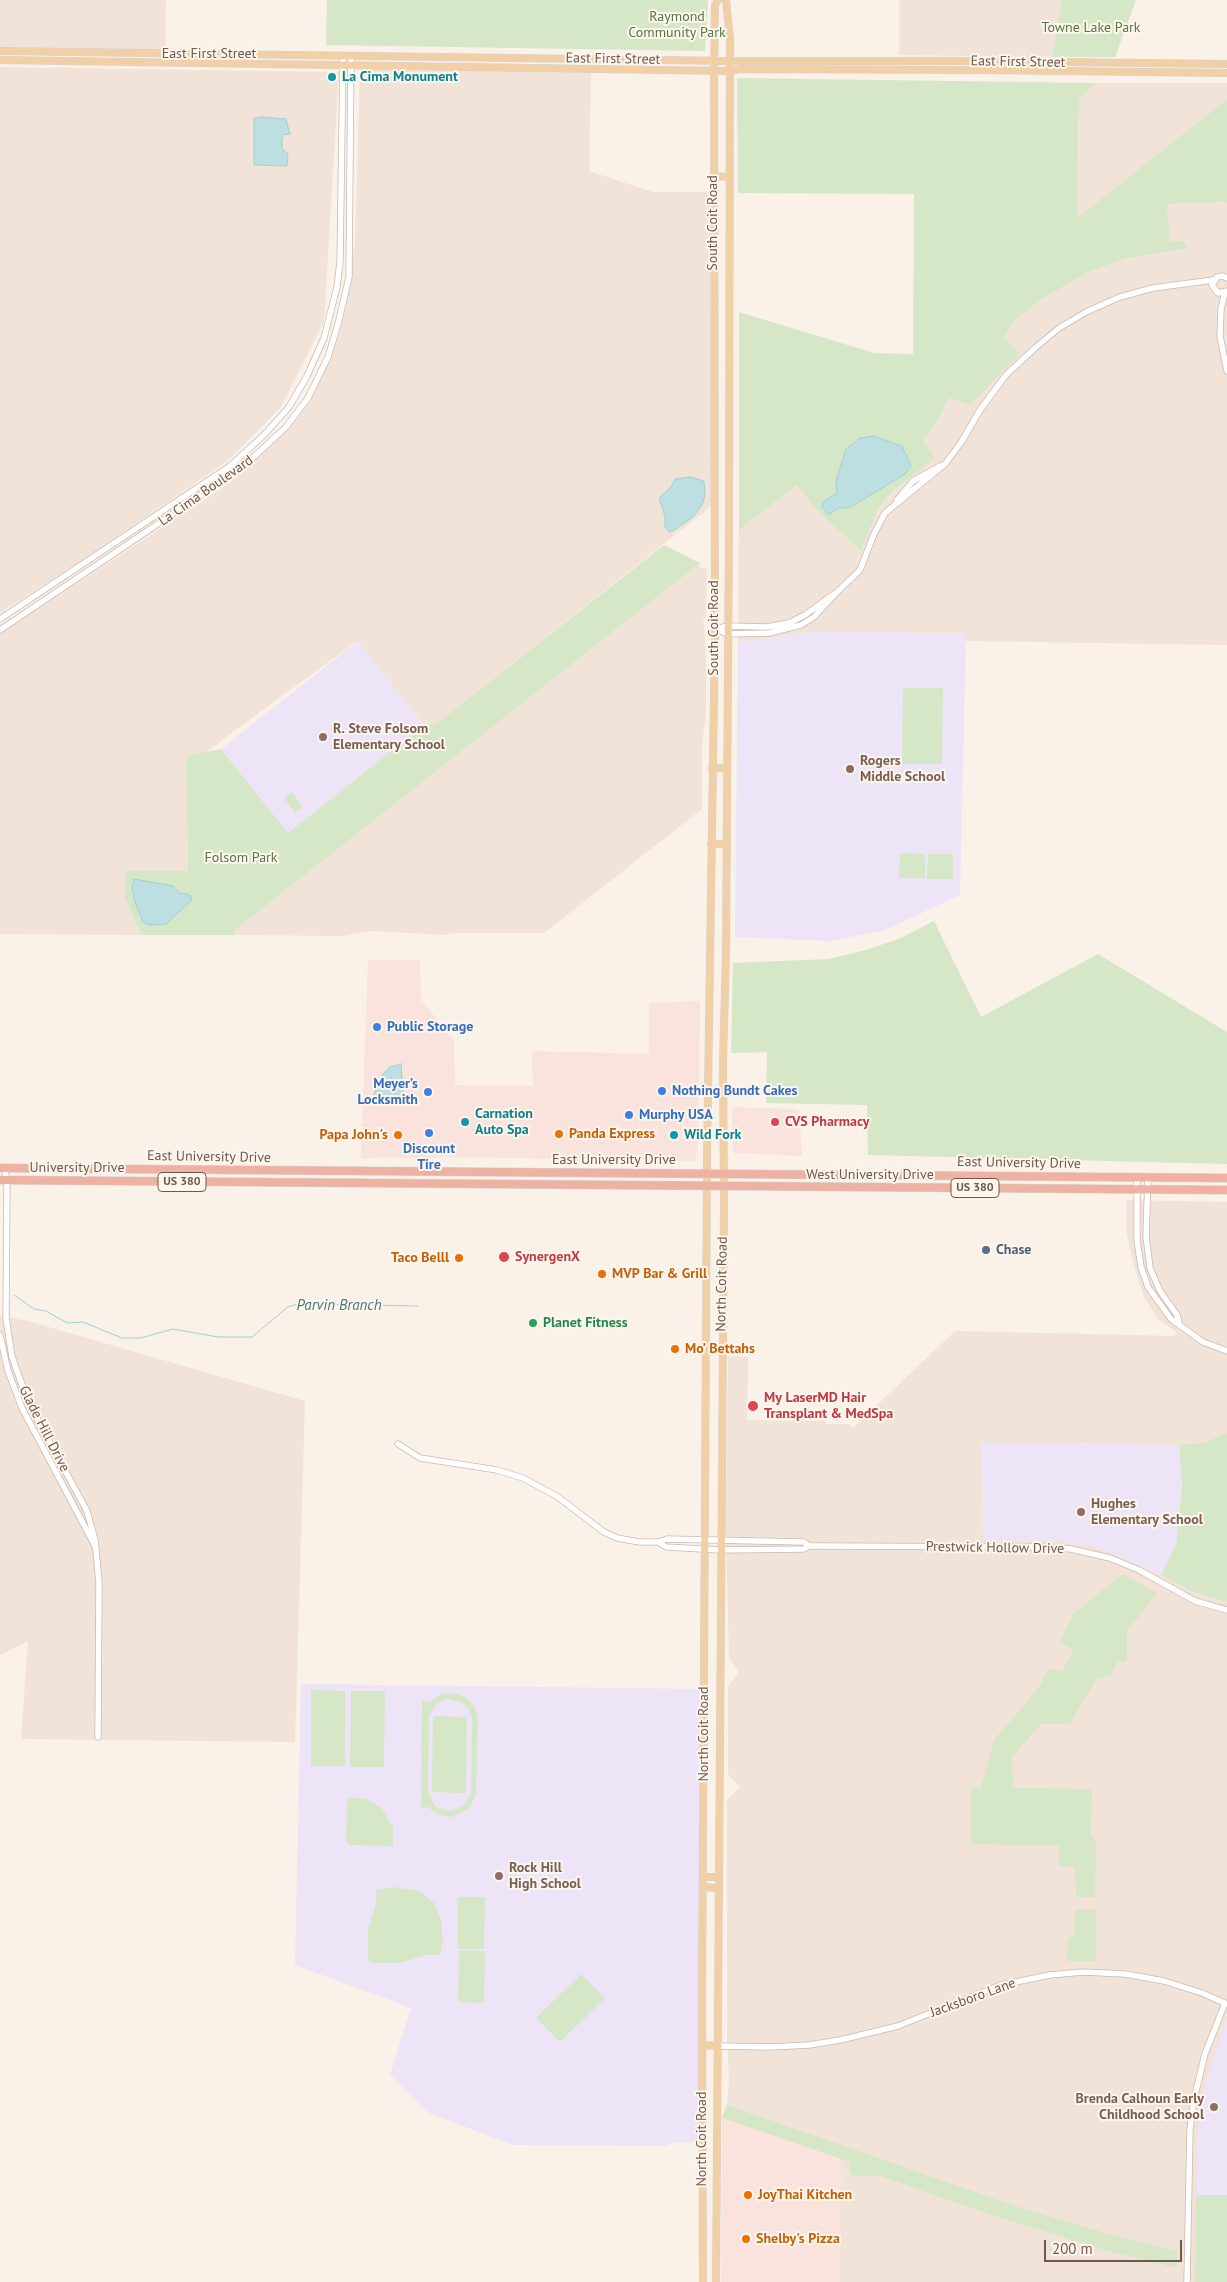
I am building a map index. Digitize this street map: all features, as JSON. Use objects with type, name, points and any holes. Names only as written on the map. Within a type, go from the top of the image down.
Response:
[{"type":"highway","name":"East University Drive","points":[[2,1168],[1227,1178]]},
{"type":"highway","name":"University Drive","points":[[2,1179],[724,1186]]},
{"type":"highway","name":"West University Drive","points":[[724,1186],[1227,1190]]},
{"type":"main road","points":[[714,61],[715,6],[718,0]]},
{"type":"main road","points":[[726,0],[730,61]]},
{"type":"main road","name":"East First Street","points":[[0,51],[714,61],[974,61],[1227,64]]},
{"type":"main road","points":[[609,59],[609,68]]},
{"type":"main road","name":"East First Street","points":[[0,60],[714,71],[741,69],[1227,73]]},
{"type":"main road","name":"South Coit Road","points":[[708,1186],[714,629],[714,61]]},
{"type":"main road","name":"South Coit Road","points":[[724,1186],[722,1062],[727,768],[730,61]]},
{"type":"main road","points":[[713,176],[729,176]]},
{"type":"main road","points":[[712,768],[727,768]]},
{"type":"main road","points":[[711,844],[726,844]]},
{"type":"main road","points":[[709,1062],[722,1062]]},
{"type":"main road","name":"North Coit Road","points":[[703,2282],[702,2045],[708,1186]]},
{"type":"main road","name":"North Coit Road","points":[[716,2282],[724,1186]]},
{"type":"main road","points":[[707,1331],[722,1332]]},
{"type":"main road","points":[[706,1429],[721,1428]]},
{"type":"main road","points":[[704,1683],[719,1684]]},
{"type":"main road","points":[[703,1878],[718,1878]]},
{"type":"main road","points":[[703,1887],[718,1888]]},
{"type":"main road","points":[[702,2045],[718,2046]]},
{"type":"main road","points":[[702,2137],[710,2134],[717,2126]]},
{"type":"main road","points":[[702,2196],[716,2197]]},
{"type":"street","name":"La Cima Boulevard","points":[[0,619],[230,466],[258,441],[289,407],[322,345],[337,287],[340,252],[343,56]]},
{"type":"street","name":"La Cima Boulevard","points":[[0,630],[240,469],[282,430],[308,398],[328,357],[349,277],[351,56]]},
{"type":"street","points":[[714,629],[771,630],[801,625],[814,617],[860,570],[874,534],[885,513],[895,503],[946,464],[980,410],[1006,375],[1059,328],[1103,303],[1120,297],[1153,288],[1213,280],[1219,276],[1227,278]]},
{"type":"street","points":[[1213,280],[1220,309],[1222,349],[1227,371]]},
{"type":"street","points":[[1194,283],[1226,292],[1220,309]]},
{"type":"street","name":"Glade Hill Drive","points":[[2,1168],[6,1318],[12,1357],[29,1404],[87,1511],[92,1527],[99,1583],[98,1736]]},
{"type":"street","points":[[1137,1177],[1136,1240],[1141,1267],[1148,1287],[1159,1305],[1171,1319],[1204,1342],[1227,1351]]},
{"type":"street","points":[[1148,1177],[1146,1236],[1150,1268],[1160,1291],[1177,1315],[1179,1323]]},
{"type":"street","name":"Glade Hill Drive","points":[[0,1335],[8,1371],[22,1408],[95,1547]]},
{"type":"street","name":"Prestwick Hollow Drive","points":[[398,1444],[420,1458],[489,1468],[523,1478],[558,1497],[604,1532],[632,1541],[658,1542],[667,1539],[804,1542],[809,1546]]},
{"type":"street","name":"Prestwick Hollow Drive","points":[[658,1542],[666,1547],[705,1550],[804,1549],[809,1546],[1018,1546],[1071,1548],[1110,1558],[1139,1570],[1182,1596],[1227,1610]]},
{"type":"street","name":"Jacksboro Lane","points":[[718,2046],[809,2044],[858,2036],[898,2026],[1001,1986],[1050,1975],[1082,1972],[1125,1974],[1164,1981],[1226,2003]]},
{"type":"street","points":[[1187,2282],[1190,2129],[1194,2099],[1205,2054],[1226,2003]]},
{"type":"shaded area","points":[[0,0],[166,0],[165,50],[0,49]]},
{"type":"shaded area","points":[[899,0],[1062,0],[1052,57],[899,55]]},
{"type":"shaded area","points":[[0,67],[339,72],[324,321],[281,407],[230,459],[90,555],[0,613]]},
{"type":"shaded area","points":[[360,69],[591,73],[589,171],[653,192],[711,192],[713,505],[437,723],[424,725],[357,641],[203,754],[186,756],[188,871],[126,871],[125,899],[142,935],[0,934],[0,634],[231,482],[300,413],[340,333],[355,243]]},
{"type":"shaded area","points":[[1095,83],[1227,83],[1227,99],[1077,218],[1079,98]]},
{"type":"shaded area","points":[[1227,202],[1227,645],[966,641],[966,633],[810,632],[738,643],[739,530],[797,485],[814,507],[861,551],[879,507],[894,490],[935,458],[923,440],[937,422],[949,398],[1020,353],[1004,337],[1013,322],[1039,301],[1088,272],[1128,258],[1188,248],[1184,241],[1170,242],[1167,204]]},
{"type":"shaded area","points":[[700,563],[700,568],[707,569],[706,617],[703,619],[706,650],[706,714],[702,744],[702,809],[544,933],[452,933],[446,935],[370,931],[344,936],[235,935],[235,930]]},
{"type":"shaded area","name":"Rogers Middle School","points":[[810,632],[966,633],[960,895],[885,930],[830,941],[735,937],[738,643]]},
{"type":"shaded area","name":"R. Steve Folsom Elementary School","points":[[358,641],[424,725],[288,833],[221,749]]},
{"type":"shaded area","points":[[368,960],[420,960],[421,1000],[454,1040],[455,1085],[533,1086],[532,1051],[649,1054],[649,1003],[700,1001],[698,1145],[695,1161],[442,1157],[361,1158]]},
{"type":"shaded area","points":[[732,1107],[799,1109],[802,1156],[733,1153]]},
{"type":"shaded area","points":[[1127,1200],[1227,1202],[1227,1432],[1205,1443],[1194,1445],[982,1442],[983,1539],[1064,1542],[1095,1546],[1161,1575],[1190,1591],[1227,1602],[1227,2019],[1206,2081],[1198,2132],[1195,2282],[839,2282],[841,2159],[722,2118],[727,2105],[729,2083],[727,2035],[727,1800],[740,1787],[728,1774],[728,1686],[739,1673],[729,1657],[726,1533],[728,1356],[748,1357],[747,1420],[826,1421],[826,1424],[849,1424],[853,1428],[955,1331],[1174,1336],[1177,1333],[1158,1319],[1144,1297],[1127,1235]]},
{"type":"shaded area","points":[[0,1316],[28,1321],[305,1401],[295,1742],[21,1739],[28,1641],[0,1655]]},
{"type":"shaded area","name":"Hughes Elementary School","points":[[982,1442],[1179,1445],[1182,1485],[1176,1545],[1161,1575],[1095,1546],[1064,1542],[983,1539]]},
{"type":"shaded area","name":"Rock Hill High School","points":[[301,1684],[701,1689],[699,2143],[676,2142],[666,2146],[512,2145],[427,2112],[390,2075],[411,2008],[295,1965]]},
{"type":"shaded area","name":"Brenda Calhoun Early Childhood School","points":[[1227,2019],[1227,2195],[1196,2195],[1198,2132],[1206,2081]]},
{"type":"shaded area","points":[[722,2118],[841,2159],[839,2282],[721,2282]]},
{"type":"green space","name":"Raymond Community Park","points":[[327,0],[708,0],[705,51],[326,45]]},
{"type":"green space","name":"Towne Lake Park","points":[[1062,0],[1136,0],[1115,57],[1052,57]]},
{"type":"green space","points":[[737,78],[1095,83],[1079,98],[1077,218],[1227,99],[1227,202],[1167,204],[1170,241],[1184,241],[1188,248],[1128,258],[1088,272],[1039,301],[1013,322],[1004,337],[1020,353],[970,405],[949,398],[937,422],[923,440],[935,458],[894,490],[879,507],[861,551],[814,507],[797,485],[739,530],[739,312],[874,353],[913,354],[914,194],[738,193]]},
{"type":"green space","name":"Folsom Park","points":[[664,545],[700,563],[235,930],[235,935],[142,935],[125,899],[126,871],[188,871],[186,756],[221,749],[288,833],[424,725],[437,723]]},
{"type":"green space","points":[[903,688],[943,688],[942,764],[902,764]]},
{"type":"green space","points":[[292,792],[303,807],[295,813],[284,798]]},
{"type":"green space","points":[[900,853],[925,854],[925,878],[899,878]]},
{"type":"green space","points":[[928,854],[953,854],[953,879],[927,879]]},
{"type":"green space","points":[[934,921],[981,1017],[1098,954],[1227,1032],[1227,1164],[868,1155],[867,1105],[766,1103],[767,1052],[731,1053],[733,963],[829,959],[866,950],[901,938]]},
{"type":"green space","points":[[1227,1432],[1227,1602],[1190,1591],[1161,1575],[1176,1545],[1182,1485],[1179,1445],[1205,1443]]},
{"type":"green space","points":[[1123,1574],[1157,1593],[1127,1631],[1127,1661],[1118,1661],[1111,1675],[1096,1679],[1070,1724],[1041,1724],[1012,1757],[1013,1788],[1092,1789],[1091,1833],[1096,1844],[1095,1897],[1076,1897],[1075,1867],[1059,1866],[1059,1846],[971,1844],[971,1788],[981,1788],[994,1740],[1040,1686],[1048,1669],[1062,1671],[1074,1650],[1060,1642],[1073,1614]]},
{"type":"green space","points":[[311,1690],[345,1691],[345,1766],[311,1766]]},
{"type":"green space","points":[[351,1691],[385,1691],[384,1767],[350,1767]]},
{"type":"green space","points":[[443,1693],[458,1694],[467,1698],[475,1707],[478,1717],[476,1796],[468,1809],[451,1817],[439,1815],[428,1807],[421,1808],[422,1701],[429,1702]],"holes":[[[448,1699],[463,1703],[469,1710],[472,1718],[471,1794],[463,1806],[450,1811],[443,1810],[434,1805],[428,1790],[429,1716],[437,1703]]]},
{"type":"green space","points":[[433,1716],[467,1717],[466,1793],[432,1792]]},
{"type":"green space","points":[[347,1798],[369,1800],[382,1809],[393,1827],[393,1846],[349,1845],[346,1841]]},
{"type":"green space","points":[[392,1887],[422,1893],[434,1903],[442,1922],[443,1939],[440,1955],[427,1955],[400,1963],[372,1963],[368,1959],[368,1930],[376,1903],[376,1890]]},
{"type":"green space","points":[[458,1897],[485,1897],[484,1949],[458,1949]]},
{"type":"green space","points":[[1075,1910],[1096,1910],[1096,1961],[1067,1961],[1068,1937],[1074,1937]]},
{"type":"green space","points":[[459,1951],[485,1951],[484,2003],[458,2002]]},
{"type":"green space","points":[[581,1974],[605,1998],[560,2042],[536,2018]]},
{"type":"green space","points":[[727,2105],[1021,2208],[1105,2233],[1177,2251],[1177,2268],[1108,2251],[992,2215],[880,2176],[850,2175],[850,2162],[722,2118]]},
{"type":"green space","points":[[1196,2195],[1227,2195],[1227,2282],[1195,2282]]},
{"type":"water","points":[[254,118],[286,119],[290,134],[283,135],[282,149],[288,154],[287,166],[254,165]]},
{"type":"water","points":[[873,436],[902,446],[911,466],[905,474],[849,508],[839,508],[828,515],[822,507],[823,502],[837,493],[836,481],[846,449],[860,438]]},
{"type":"water","points":[[691,477],[704,481],[705,495],[702,505],[693,517],[669,532],[665,526],[665,516],[659,498],[671,487],[675,479]]},
{"type":"water","points":[[134,879],[173,886],[180,893],[190,895],[192,900],[166,924],[150,925],[143,922],[135,902],[132,889]]},
{"type":"water","points":[[401,1064],[403,1093],[396,1101],[383,1102],[372,1099],[382,1075],[390,1067]]},
{"type":"waterway","name":"Parvin Branch","points":[[14,1295],[34,1309],[46,1311],[67,1323],[83,1322],[122,1338],[141,1338],[173,1329],[218,1337],[252,1337],[288,1307],[298,1304],[418,1306]]},
{"type":"place","name":"La Cima Monument","points":[[332,77]]},
{"type":"place","name":"R. Steve Folsom Elementary School","points":[[323,737]]},
{"type":"place","name":"Rogers Middle School","points":[[850,769]]},
{"type":"place","name":"Public Storage","points":[[377,1027]]},
{"type":"place","name":"Nothing Bundt Cakes","points":[[662,1091]]},
{"type":"place","name":"Meyer’s Locksmith","points":[[428,1092]]},
{"type":"place","name":"Murphy USA","points":[[629,1115]]},
{"type":"place","name":"Carnation Auto Spa","points":[[465,1122]]},
{"type":"place","name":"CVS Pharmacy","points":[[775,1122]]},
{"type":"place","name":"Discount Tire","points":[[429,1133]]},
{"type":"place","name":"Panda Express","points":[[559,1134]]},
{"type":"place","name":"Papa John's","points":[[398,1135]]},
{"type":"place","name":"Wild Fork","points":[[674,1135]]},
{"type":"place","name":"Chase","points":[[986,1250]]},
{"type":"place","name":"SynergenX","points":[[504,1257]]},
{"type":"place","name":"Taco Belll","points":[[459,1258]]},
{"type":"place","name":"MVP Bar & Grill","points":[[602,1274]]},
{"type":"place","name":"Planet Fitness","points":[[533,1323]]},
{"type":"place","name":"Mo’ Bettahs","points":[[675,1349]]},
{"type":"place","name":"My LaserMD Hair Transplant & MedSpa","points":[[753,1406]]},
{"type":"place","name":"Hughes Elementary School","points":[[1081,1512]]},
{"type":"place","name":"Rock Hill High School","points":[[499,1876]]},
{"type":"place","name":"Brenda Calhoun Early Childhood School","points":[[1214,2107]]},
{"type":"place","name":"JoyThai Kitchen","points":[[748,2195]]},
{"type":"place","name":"Shelby's Pizza","points":[[746,2239]]}]
